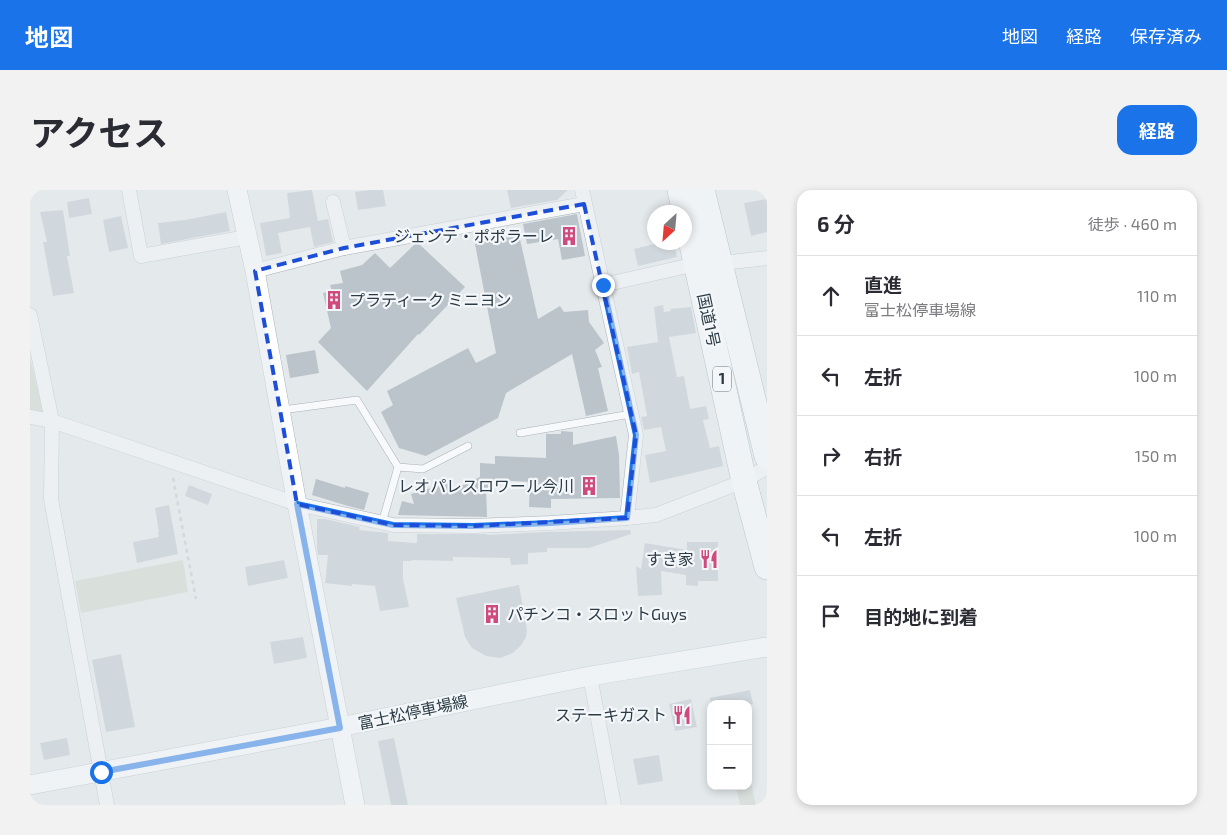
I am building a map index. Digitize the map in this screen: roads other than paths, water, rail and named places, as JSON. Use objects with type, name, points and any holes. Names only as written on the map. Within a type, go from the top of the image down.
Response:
[{"type":"highway","name":"国道1号","points":[[680,190],[744,481],[767,567]]},
{"type":"highway","name":"国道1号","points":[[702,190],[767,456]]},
{"type":"main road","points":[[237,190],[255,271],[297,504],[355,805]]},
{"type":"main road","name":"富士松停車場線","points":[[30,785],[340,728],[590,676],[767,647]]},
{"type":"street","points":[[129,190],[141,256],[247,237]]},
{"type":"street","points":[[255,271],[344,248],[583,197],[636,435],[627,518]]},
{"type":"street","points":[[333,202],[344,248]]},
{"type":"street","points":[[731,262],[767,258]]},
{"type":"street","points":[[603,285],[683,266]]},
{"type":"street","points":[[30,315],[52,421],[51,499],[107,805]]},
{"type":"street","points":[[30,418],[52,421],[297,504],[393,525],[473,526],[550,523],[656,515],[744,481],[767,467]]},
{"type":"street","points":[[590,676],[614,805]]},
{"type":"lane","points":[[280,410],[357,400],[398,467],[382,523]]},
{"type":"lane","points":[[520,433],[631,414]]},
{"type":"lane","points":[[398,467],[423,469],[468,446]]},
{"type":"place","name":"ジェンテ・ポポラーレ","points":[[569,236]]},
{"type":"place","name":"プラティーク ミニヨン","points":[[334,300]]},
{"type":"place","name":"レオパレスロワール今川","points":[[589,486]]},
{"type":"place","name":"すき家","points":[[709,559]]},
{"type":"place","name":"パチンコ・スロットGuys","points":[[492,614]]},
{"type":"place","name":"ステーキガスト","points":[[682,715]]}]
